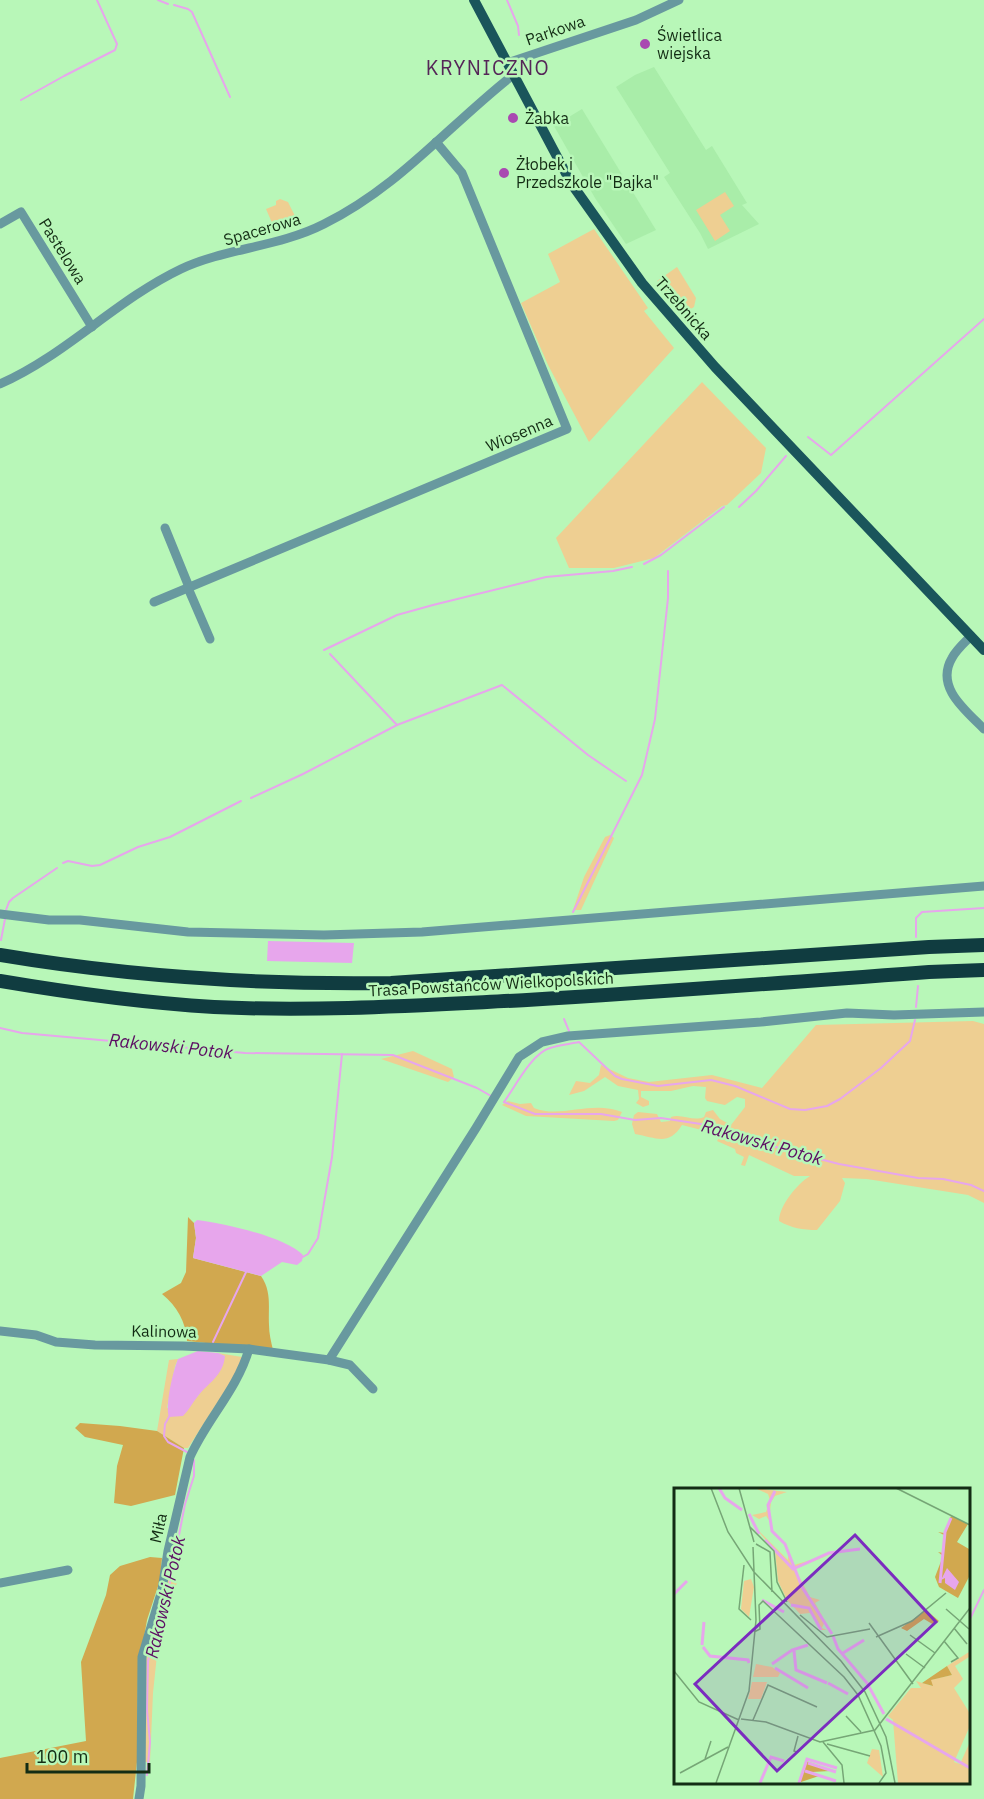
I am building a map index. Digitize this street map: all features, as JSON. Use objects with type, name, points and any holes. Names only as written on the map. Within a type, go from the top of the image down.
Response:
[{"type":"highway","name":"Trasa Powstańców Wielkopolskich","points":[[0,955],[133,974],[301,984],[391,983],[929,946],[984,945]]},
{"type":"highway","name":"Trasa Powstańców Wielkopolskich","points":[[0,981],[130,1000],[214,1007],[301,1009],[522,1000],[984,970]]},
{"type":"main road","name":"Trzebnicka","points":[[474,0],[571,183],[642,283],[718,370],[984,650]]},
{"type":"street","name":"Parkowa","points":[[507,63],[636,20],[679,0]]},
{"type":"street","name":"Spacerowa","points":[[0,384],[41,363],[144,290],[182,269],[309,231],[376,194],[513,75]]},
{"type":"street","name":"Wiosenna","points":[[154,602],[567,429],[462,173],[436,142]]},
{"type":"street","name":"Pastelowa","points":[[0,224],[21,212],[92,327]]},
{"type":"street","points":[[165,528],[210,639]]},
{"type":"street","points":[[971,636],[951,659],[946,672],[946,681],[950,692],[984,729]]},
{"type":"street","points":[[0,914],[188,932],[324,935],[422,932],[984,886]]},
{"type":"street","points":[[328,1360],[519,1057],[542,1042],[568,1036],[761,1022],[847,1013],[894,1015],[984,1012]]},
{"type":"street","name":"Kalinowa","points":[[0,1331],[36,1335],[56,1342],[249,1349],[328,1360],[350,1365],[373,1389]]},
{"type":"street","name":"Miła","points":[[139,1799],[142,1657],[162,1590],[168,1551],[190,1457],[243,1369],[249,1349]]},
{"type":"street","points":[[0,1583],[68,1570]]},
{"type":"shaded area","points":[[654,67],[706,150],[712,146],[747,203],[742,205],[759,224],[708,249],[664,177],[670,173],[616,87]]},
{"type":"shaded area","points":[[582,109],[656,230],[626,244],[595,198],[554,126]]},
{"type":"shaded area","points":[[725,192],[734,206],[720,215],[730,231],[715,241],[696,210]]},
{"type":"shaded area","points":[[280,199],[288,202],[295,216],[273,225],[266,209],[276,205],[276,201]]},
{"type":"shaded area","points":[[594,229],[648,308],[644,311],[674,348],[589,442],[548,365],[521,303],[560,282],[548,254]]},
{"type":"shaded area","points":[[677,267],[696,298],[694,307],[684,313],[657,281]]},
{"type":"shaded area","points":[[702,382],[766,448],[761,473],[727,505],[722,506],[654,558],[614,568],[569,568],[556,538]]},
{"type":"shaded area","points":[[610,835],[614,838],[581,910],[573,910],[584,877],[605,837]]},
{"type":"shaded area","points":[[268,941],[354,943],[352,963],[267,961]]},
{"type":"shaded area","points":[[973,1021],[984,1024],[984,1203],[968,1195],[867,1179],[842,1178],[845,1183],[840,1201],[817,1230],[793,1227],[779,1221],[782,1209],[800,1184],[810,1176],[794,1176],[749,1155],[745,1166],[741,1165],[744,1157],[736,1153],[735,1149],[717,1141],[721,1135],[682,1125],[672,1136],[662,1139],[635,1134],[632,1124],[634,1115],[638,1112],[657,1114],[661,1122],[670,1121],[671,1117],[675,1116],[696,1119],[704,1117],[706,1112],[713,1110],[720,1119],[731,1125],[745,1107],[745,1099],[737,1097],[725,1105],[707,1101],[706,1087],[693,1086],[671,1091],[641,1091],[641,1097],[649,1101],[649,1105],[643,1107],[636,1103],[639,1099],[638,1090],[618,1086],[605,1077],[584,1091],[569,1095],[576,1081],[590,1083],[599,1075],[601,1065],[628,1078],[649,1082],[712,1075],[762,1088],[816,1025]]},
{"type":"shaded area","points":[[413,1051],[452,1069],[454,1077],[448,1082],[381,1059]]},
{"type":"shaded area","points":[[508,1101],[520,1104],[531,1103],[534,1108],[544,1111],[599,1108],[622,1112],[618,1120],[614,1121],[526,1116],[502,1105]]},
{"type":"shaded area","points":[[188,1217],[194,1223],[196,1238],[193,1258],[261,1276],[269,1300],[269,1331],[273,1350],[187,1341],[180,1315],[162,1294],[181,1283],[186,1272]]},
{"type":"shaded area","points":[[197,1220],[222,1224],[283,1242],[303,1255],[302,1261],[297,1265],[282,1262],[261,1276],[193,1258],[196,1238],[194,1223]]},
{"type":"shaded area","points":[[198,1351],[225,1356],[224,1363],[215,1378],[183,1416],[169,1417],[169,1397],[178,1359]]},
{"type":"shaded area","points":[[218,1353],[242,1357],[239,1369],[188,1448],[184,1448],[157,1431],[169,1360],[178,1359],[167,1408],[198,1396],[225,1356]]},
{"type":"shaded area","points":[[80,1423],[157,1431],[184,1448],[175,1495],[131,1506],[114,1503],[117,1466],[123,1445],[85,1437],[75,1428]]},
{"type":"shaded area","points":[[150,1557],[162,1558],[160,1580],[147,1620],[138,1673],[137,1762],[133,1799],[0,1799],[0,1758],[86,1741],[81,1662],[106,1595],[110,1575],[120,1566]]},
{"type":"shaded area","points":[[168,1572],[178,1579],[158,1645],[150,1762],[144,1762],[146,1654]]},
{"type":"waterway","points":[[21,100],[115,50],[117,44],[97,0]]},
{"type":"waterway","points":[[158,0],[168,4]]},
{"type":"waterway","points":[[507,0],[518,26],[519,35]]},
{"type":"waterway","points":[[174,5],[192,12],[230,97]]},
{"type":"waterway","points":[[808,437],[831,455],[984,319]]},
{"type":"waterway","points":[[739,507],[786,456]]},
{"type":"waterway","points":[[644,564],[661,555],[724,507]]},
{"type":"waterway","points":[[324,650],[397,615],[433,605],[546,577],[632,567]]},
{"type":"waterway","points":[[573,912],[642,775],[655,719],[668,598],[668,571]]},
{"type":"waterway","points":[[330,654],[397,725]]},
{"type":"waterway","points":[[251,798],[397,725],[502,685],[588,755],[626,781]]},
{"type":"waterway","points":[[63,863],[68,861],[92,866],[100,865],[138,847],[170,837],[241,801]]},
{"type":"waterway","points":[[6,910],[13,898],[57,868]]},
{"type":"waterway","points":[[916,937],[916,918],[922,912],[984,908]]},
{"type":"waterway","points":[[1,940],[5,919]]},
{"type":"waterway","points":[[916,1007],[918,986]]},
{"type":"waterway","points":[[564,1019],[569,1031]]},
{"type":"waterway","points":[[504,1102],[530,1063],[543,1051],[579,1042],[615,1076],[622,1079],[658,1086],[711,1080],[735,1086],[790,1109],[805,1110],[827,1106],[881,1068],[910,1041],[915,1020]]},
{"type":"waterway","name":"Rakowski Potok","points":[[0,1028],[22,1033],[245,1053],[393,1055],[477,1088],[491,1096]]},
{"type":"waterway","name":"Rakowski Potok","points":[[301,1258],[308,1254],[318,1238],[332,1157],[342,1054]]},
{"type":"waterway","name":"Rakowski Potok","points":[[504,1102],[535,1114],[601,1114],[635,1120],[661,1118],[714,1126],[785,1150],[839,1164],[918,1178],[943,1179],[971,1185],[984,1191]]},
{"type":"waterway","name":"Rakowski Potok","points":[[213,1342],[247,1270]]},
{"type":"waterway","name":"Rakowski Potok","points":[[170,1415],[165,1424],[164,1436],[168,1442],[187,1452]]},
{"type":"waterway","name":"Rakowski Potok","points":[[147,1775],[150,1742],[147,1710],[148,1661],[169,1587],[185,1504],[194,1476],[194,1460]]},
{"type":"waterway","points":[[969,1621],[984,1590]]},
{"type":"place","name":"Świetlica wiejska","points":[[645,44]]},
{"type":"place","name":"Żabka","points":[[513,118]]},
{"type":"place","name":"Żłobek i Przedszkole \"Bajka\"","points":[[504,173]]},
{"type":"district","name":"KRYNICZNO","points":[[488,67]]}]
